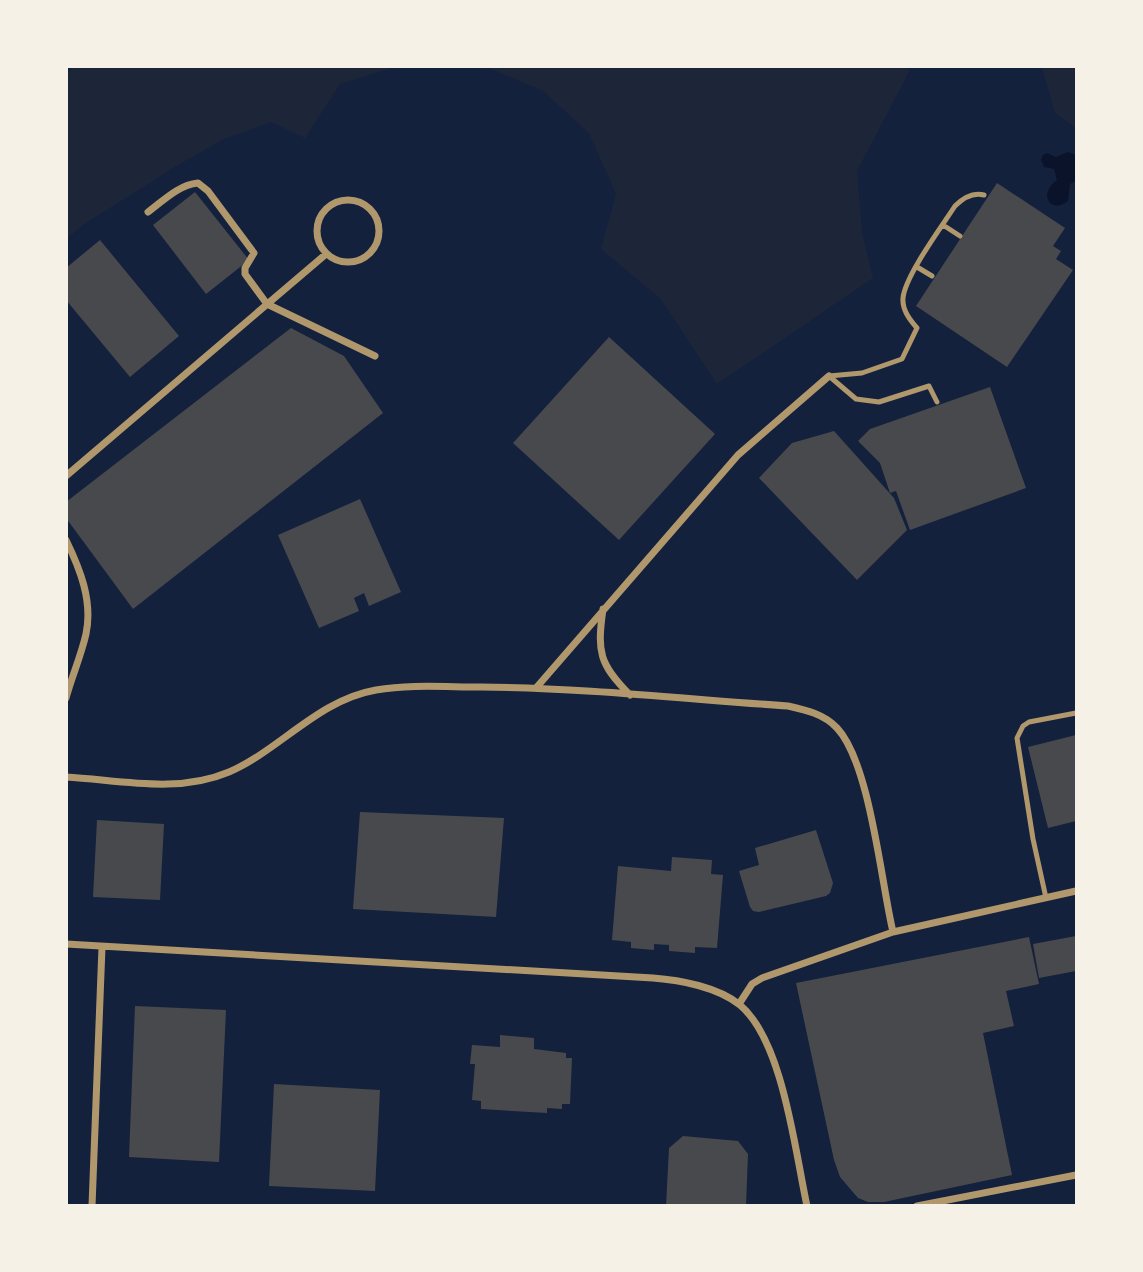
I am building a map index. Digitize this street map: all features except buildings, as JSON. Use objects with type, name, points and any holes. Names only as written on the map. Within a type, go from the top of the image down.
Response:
[{"type":"street","points":[[148,212],[187,184],[198,183],[208,191],[254,253],[245,268],[245,274],[267,303],[375,356]]},
{"type":"street","points":[[356,201],[373,212],[379,232],[372,251],[364,258],[345,262],[326,254],[317,235],[320,215],[327,207],[336,202],[356,201]]},
{"type":"street","points":[[66,476],[326,254]]},
{"type":"street","points":[[536,688],[738,455],[829,376]]},
{"type":"street","points":[[66,540],[85,582],[87,611],[86,633],[66,698]]},
{"type":"street","points":[[603,609],[599,636],[600,652],[613,678],[630,695]]},
{"type":"street","points":[[66,777],[149,785],[199,782],[251,760],[327,708],[373,691],[404,687],[536,688],[788,706],[819,715],[837,729],[857,766],[866,796],[892,932]]},
{"type":"street","points":[[739,1004],[752,984],[762,978],[892,932],[1076,891]]},
{"type":"street","points":[[66,944],[678,980],[701,986],[739,1004],[765,1038],[779,1073],[807,1206]]},
{"type":"street","points":[[92,1206],[102,947]]},
{"type":"street","points":[[917,1206],[1076,1175]]},
{"type":"lane","points":[[829,376],[862,373],[902,359],[917,328],[904,310],[903,299],[908,282],[963,198],[984,195]]},
{"type":"lane","points":[[943,225],[960,236]]},
{"type":"lane","points":[[917,267],[932,276]]},
{"type":"lane","points":[[829,376],[856,400],[879,402],[929,386],[937,401]]},
{"type":"lane","points":[[1045,898],[1017,738],[1023,726],[1029,722],[1076,713]]},
{"type":"shaded area","points":[[76,66],[395,67],[340,84],[305,138],[271,122],[224,139],[86,223],[67,238],[67,74]]},
{"type":"shaded area","points":[[487,67],[901,67],[910,70],[857,171],[862,233],[873,278],[717,384],[661,299],[601,249],[616,194],[589,133],[543,91]]},
{"type":"shaded area","points":[[1042,67],[1076,67],[1076,128],[1055,113]]},
{"type":"shaded area","points":[[1068,152],[1076,155],[1076,181],[1070,184],[1068,201],[1056,206],[1047,196],[1051,185],[1057,180],[1054,169],[1044,167],[1041,160],[1047,153],[1056,157]]}]
